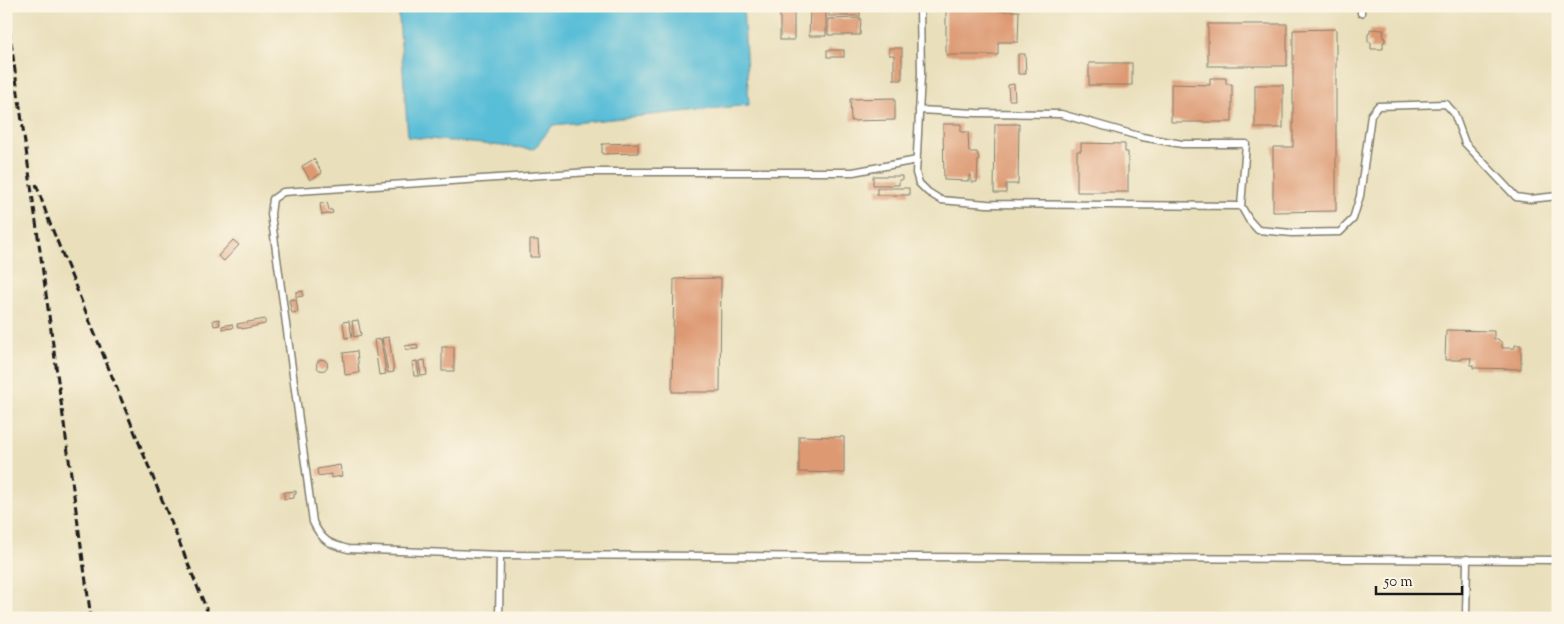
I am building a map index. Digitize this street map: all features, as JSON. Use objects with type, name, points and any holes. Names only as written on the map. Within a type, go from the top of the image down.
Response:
[{"type":"lane","points":[[920,6],[921,75],[916,173],[919,183],[928,192],[941,200],[987,204],[1241,206]]},
{"type":"lane","points":[[919,110],[1061,114],[1142,137],[1182,144],[1246,144],[1241,206],[1249,220],[1258,230],[1292,233],[1340,232],[1353,219],[1360,196],[1370,115],[1378,106],[1446,104],[1454,113],[1465,142],[1516,197],[1530,199],[1558,196]]},
{"type":"lane","points":[[917,160],[853,172],[590,172],[283,192],[273,199],[272,224],[313,522],[318,532],[330,544],[348,549],[500,555],[1558,560]]},
{"type":"lane","points":[[499,618],[500,555]]},
{"type":"lane","points":[[1466,618],[1467,559]]},
{"type":"water","points":[[398,6],[743,6],[749,105],[553,125],[534,149],[408,137]]},
{"type":"building","points":[[829,6],[860,6],[860,16],[829,16]]},
{"type":"building","points":[[946,6],[998,6],[998,11],[1019,11],[1018,42],[998,42],[998,55],[946,55]]},
{"type":"building","points":[[810,8],[826,9],[826,36],[809,36]]},
{"type":"building","points":[[780,12],[794,12],[794,40],[780,40]]},
{"type":"building","points":[[861,18],[860,35],[828,35],[828,19]]},
{"type":"building","points":[[1208,24],[1287,24],[1287,66],[1208,66]]},
{"type":"building","points":[[1336,29],[1336,211],[1273,212],[1273,147],[1293,147],[1293,30]]},
{"type":"building","points":[[1370,29],[1384,30],[1383,38],[1385,38],[1385,42],[1383,42],[1383,49],[1371,49],[1371,42],[1368,42]]},
{"type":"building","points":[[889,48],[902,48],[902,80],[894,80],[894,55],[889,55]]},
{"type":"building","points":[[827,50],[844,50],[844,57],[827,57]]},
{"type":"building","points":[[1018,54],[1025,54],[1026,74],[1018,74]]},
{"type":"building","points":[[1089,63],[1132,63],[1132,85],[1089,85]]},
{"type":"building","points":[[1210,78],[1226,78],[1226,84],[1232,84],[1232,122],[1171,122],[1171,84],[1210,85]]},
{"type":"building","points":[[1014,84],[1015,100],[1009,100],[1008,85]]},
{"type":"building","points":[[1255,85],[1283,85],[1283,128],[1255,128]]},
{"type":"building","points":[[895,98],[895,120],[851,121],[850,99]]},
{"type":"building","points":[[943,124],[961,124],[961,132],[968,132],[969,152],[977,152],[979,159],[977,182],[971,182],[971,175],[969,175],[969,181],[944,180]]},
{"type":"building","points":[[995,124],[1019,124],[1018,184],[1006,184],[1006,193],[994,193]]},
{"type":"building","points":[[638,143],[638,153],[602,154],[602,144]]},
{"type":"building","points":[[1081,143],[1125,144],[1125,152],[1128,152],[1128,192],[1077,192],[1077,151],[1081,151]]},
{"type":"building","points":[[314,159],[322,173],[310,180],[302,166]]},
{"type":"building","points":[[873,176],[902,176],[902,180],[899,180],[899,185],[873,185]]},
{"type":"building","points":[[877,188],[909,188],[909,195],[877,195]]},
{"type":"building","points":[[327,202],[329,210],[332,210],[333,213],[322,215],[320,204]]},
{"type":"building","points":[[233,240],[239,245],[224,261],[218,256]]},
{"type":"building","points":[[530,240],[538,240],[539,257],[530,257]]},
{"type":"building","points":[[721,278],[720,392],[672,392],[674,279]]},
{"type":"building","points":[[303,291],[303,296],[296,297],[296,292]]},
{"type":"building","points":[[296,299],[298,312],[292,313],[289,300]]},
{"type":"building","points":[[219,319],[220,325],[214,326],[213,320]]},
{"type":"building","points":[[265,319],[265,324],[242,329],[238,328],[237,324]]},
{"type":"building","points":[[358,320],[361,335],[354,337],[352,321]]},
{"type":"building","points":[[349,321],[352,337],[345,338],[343,322]]},
{"type":"building","points":[[232,324],[233,328],[222,329],[222,326]]},
{"type":"building","points":[[1446,330],[1494,331],[1494,339],[1498,339],[1502,343],[1502,348],[1515,348],[1515,345],[1521,345],[1521,369],[1473,368],[1473,365],[1470,365],[1471,358],[1445,360]]},
{"type":"building","points":[[389,337],[394,372],[388,373],[382,338]]},
{"type":"building","points":[[381,339],[386,374],[379,375],[374,340]]},
{"type":"building","points":[[417,344],[418,349],[406,350],[405,346]]},
{"type":"building","points":[[442,347],[454,347],[454,371],[442,371]]},
{"type":"building","points":[[357,351],[359,373],[345,375],[343,353]]},
{"type":"building","points":[[322,359],[328,365],[322,371],[316,365]]},
{"type":"building","points":[[425,360],[427,375],[421,376],[419,361]]},
{"type":"building","points":[[417,361],[419,376],[414,376],[412,362]]},
{"type":"building","points":[[799,436],[844,437],[844,473],[799,472]]},
{"type":"building","points":[[340,465],[342,476],[331,478],[331,474],[318,476],[317,469]]},
{"type":"building","points":[[296,491],[294,498],[284,499],[284,492]]},
{"type":"railway","points":[[6,6],[91,618]]},
{"type":"railway","points":[[36,184],[49,221],[210,618]]}]
